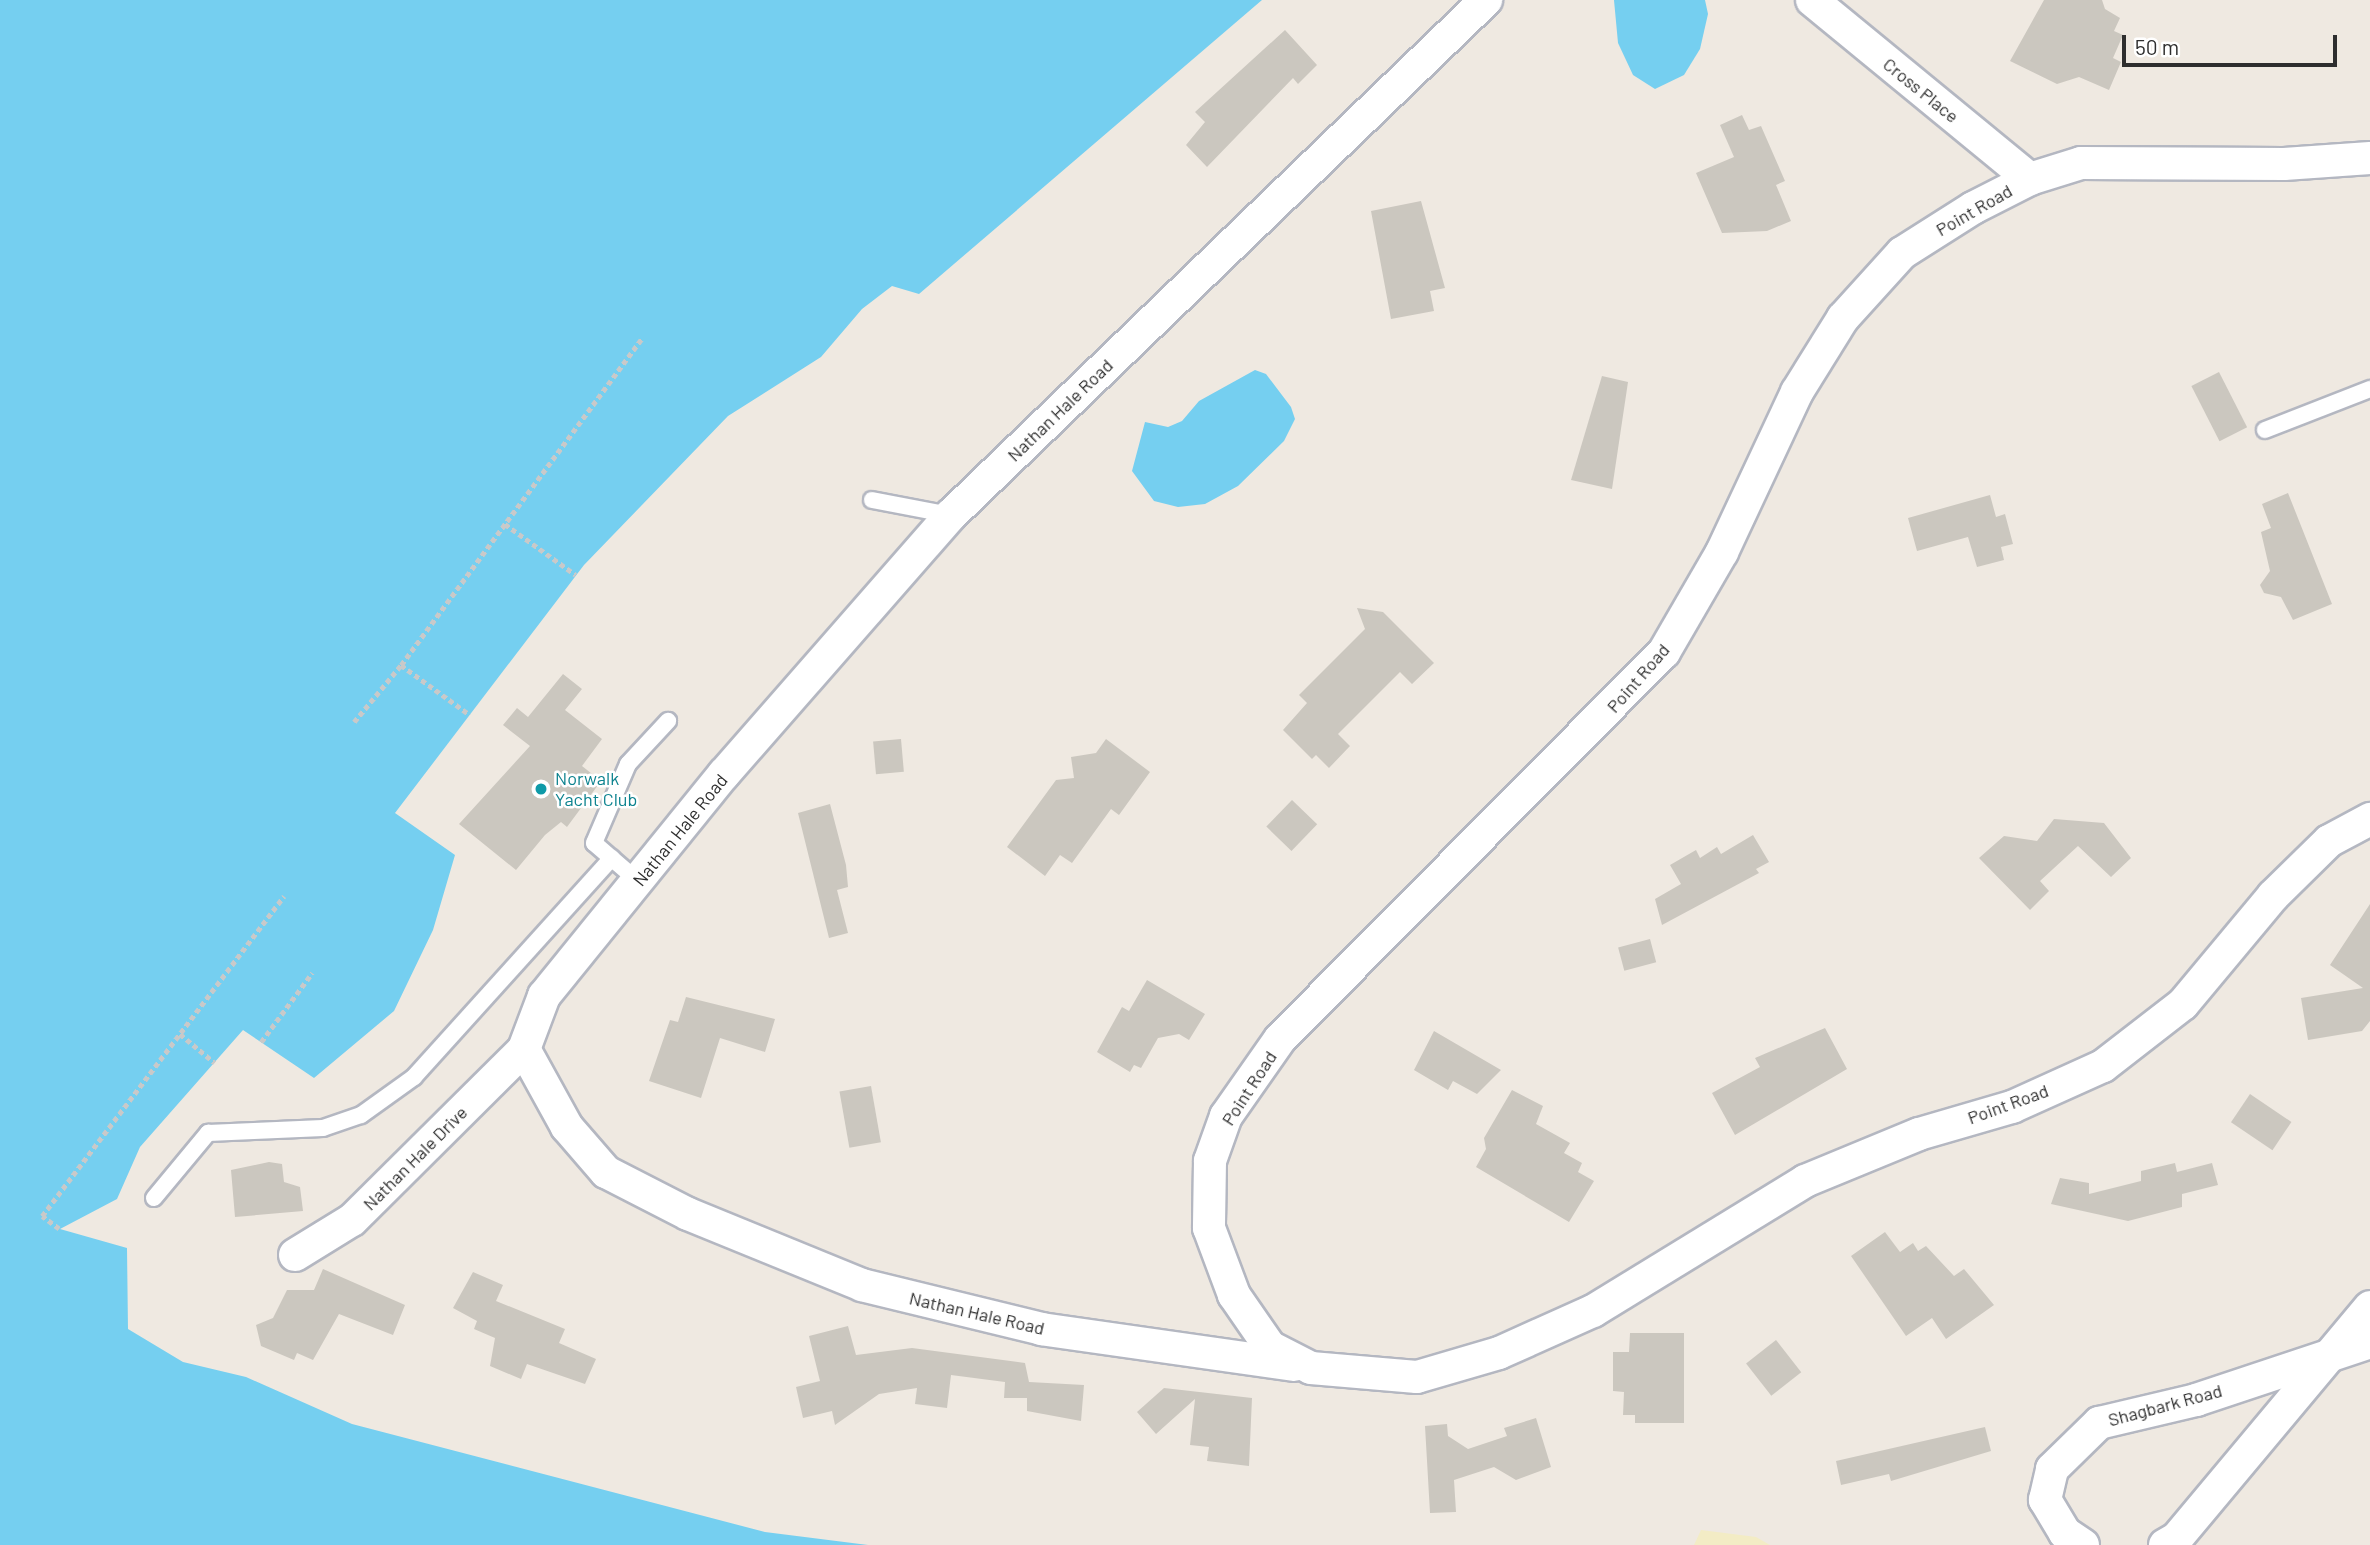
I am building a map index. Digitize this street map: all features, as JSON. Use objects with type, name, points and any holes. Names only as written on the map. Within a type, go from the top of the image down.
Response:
[{"type":"street","name":"Nathan Hale Road","points":[[1311,1368],[1042,1329],[862,1285],[688,1214],[606,1172],[566,1127],[524,1049],[544,996],[638,881],[951,515],[1486,0]]},
{"type":"street","name":"Cross Place","points":[[1812,0],[2030,179]]},
{"type":"street","name":"Point Road","points":[[2370,158],[2284,164],[2081,163],[2030,179],[1902,253],[1843,318],[1797,393],[1721,552],[1664,652],[1280,1039],[1226,1116],[1210,1161],[1209,1228],[1234,1294],[1270,1348],[1311,1368],[1417,1377],[1499,1353],[1592,1311],[1805,1181],[1919,1134],[2012,1107],[2103,1066],[2183,1004],[2273,896],[2329,841],[2370,819]]},
{"type":"street","name":"Nathan Hale Drive","points":[[295,1255],[352,1220],[524,1049]]},
{"type":"street","points":[[2165,1545],[2177,1538],[2283,1405],[2355,1345],[2370,1307]]},
{"type":"street","name":"Shagbark Road","points":[[2083,1545],[2065,1533],[2045,1500],[2053,1469],[2099,1423],[2196,1399],[2355,1345]]},
{"type":"lane","points":[[2265,430],[2370,389]]},
{"type":"lane","points":[[872,500],[951,515]]},
{"type":"lane","points":[[638,881],[594,843],[628,764],[668,721]]},
{"type":"lane","points":[[154,1198],[208,1133],[323,1128],[361,1115],[414,1077],[612,858]]},
{"type":"path","points":[[354,722],[401,665],[641,339]]},
{"type":"path","points":[[505,524],[576,575]]},
{"type":"path","points":[[401,665],[470,715]]},
{"type":"path","points":[[59,1229],[42,1216],[284,896]]},
{"type":"path","points":[[261,1042],[312,973]]},
{"type":"path","points":[[180,1034],[215,1063]]},
{"type":"sand","points":[[1701,1530],[1756,1537],[1770,1545],[1694,1545]]},
{"type":"water","points":[[0,0],[1262,0],[919,294],[892,286],[862,309],[821,357],[728,416],[584,565],[395,813],[455,855],[433,930],[394,1011],[314,1078],[243,1030],[140,1147],[117,1199],[60,1229],[127,1248],[128,1329],[183,1362],[246,1377],[352,1424],[765,1532],[868,1545],[0,1545]]},
{"type":"water","points":[[1614,0],[1705,0],[1708,14],[1700,49],[1684,75],[1655,89],[1633,75],[1618,43]]},
{"type":"water","points":[[1255,370],[1266,374],[1291,407],[1295,419],[1284,441],[1238,486],[1205,504],[1178,507],[1154,501],[1132,471],[1145,422],[1168,427],[1182,421],[1199,401]]},
{"type":"building","points":[[2044,0],[2102,0],[2105,9],[2120,18],[2114,31],[2123,35],[2113,58],[2121,62],[2109,90],[2079,77],[2057,84],[2010,61]]},
{"type":"building","points":[[1285,30],[1317,65],[1298,84],[1293,78],[1207,167],[1186,145],[1205,122],[1195,112]]},
{"type":"building","points":[[1742,115],[1749,130],[1761,126],[1785,181],[1776,185],[1791,221],[1767,231],[1722,233],[1696,173],[1734,157],[1720,125]]},
{"type":"building","points":[[1421,201],[1445,288],[1430,291],[1434,311],[1391,319],[1371,211]]},
{"type":"building","points":[[2219,372],[2247,427],[2220,441],[2191,386]]},
{"type":"building","points":[[1602,376],[1628,382],[1612,489],[1571,480]]},
{"type":"building","points":[[2288,493],[2332,604],[2293,620],[2281,597],[2264,593],[2260,585],[2270,571],[2261,532],[2271,528],[2262,504]]},
{"type":"building","points":[[1990,495],[1996,517],[2005,514],[2013,544],[2001,547],[2004,560],[1977,567],[1968,537],[1917,551],[1908,518]]},
{"type":"building","points":[[1357,608],[1383,612],[1434,663],[1412,684],[1400,672],[1338,734],[1350,746],[1329,768],[1316,755],[1312,759],[1283,730],[1307,703],[1299,695],[1365,629]]},
{"type":"building","name":"Norwalk Yacht Club","points":[[563,674],[582,689],[565,710],[602,739],[582,766],[601,781],[567,827],[561,822],[545,835],[516,870],[459,824],[530,746],[503,725],[517,708],[528,717]]},
{"type":"building","points":[[901,739],[904,772],[876,774],[873,741]]},
{"type":"building","points":[[1106,739],[1150,772],[1119,815],[1111,809],[1072,863],[1060,855],[1045,876],[1007,847],[1056,780],[1074,778],[1071,757],[1096,753]]},
{"type":"building","points":[[1292,800],[1317,824],[1291,851],[1266,827]]},
{"type":"building","points":[[830,804],[846,865],[848,887],[837,890],[848,933],[829,938],[798,813]]},
{"type":"building","points":[[2054,819],[2104,823],[2131,858],[2111,877],[2078,846],[2040,881],[2049,891],[2030,910],[1979,858],[2004,836],[2037,841]]},
{"type":"building","points":[[1753,835],[1769,862],[1756,869],[1759,873],[1662,925],[1655,899],[1681,884],[1670,865],[1696,850],[1700,858],[1717,847],[1721,854]]},
{"type":"building","points":[[2370,904],[2370,1021],[2362,1031],[2308,1040],[2301,998],[2363,988],[2330,965]]},
{"type":"building","points":[[1650,939],[1656,962],[1624,971],[1618,948]]},
{"type":"building","points":[[1147,980],[1205,1014],[1189,1040],[1179,1034],[1158,1038],[1141,1068],[1134,1065],[1130,1072],[1097,1052],[1122,1007],[1129,1011]]},
{"type":"building","points":[[686,997],[775,1019],[765,1052],[720,1038],[701,1098],[649,1081],[670,1020],[678,1022]]},
{"type":"building","points":[[1825,1028],[1847,1069],[1735,1135],[1712,1093],[1760,1067],[1755,1058]]},
{"type":"building","points":[[1434,1031],[1501,1070],[1477,1094],[1453,1081],[1448,1090],[1414,1070]]},
{"type":"building","points":[[871,1086],[881,1142],[849,1148],[839,1092]]},
{"type":"building","points":[[1512,1090],[1543,1106],[1536,1124],[1570,1143],[1564,1153],[1582,1163],[1578,1172],[1594,1181],[1569,1222],[1476,1167],[1486,1149],[1484,1138]]},
{"type":"building","points":[[2250,1094],[2291,1122],[2272,1150],[2231,1122]]},
{"type":"building","points":[[269,1162],[282,1164],[284,1182],[300,1187],[303,1211],[235,1217],[231,1170]]},
{"type":"building","points":[[2175,1163],[2177,1172],[2212,1163],[2218,1185],[2182,1194],[2182,1207],[2128,1221],[2051,1204],[2060,1178],[2089,1183],[2089,1194],[2141,1181],[2141,1171]]},
{"type":"building","points":[[1885,1232],[1900,1252],[1913,1243],[1918,1251],[1926,1246],[1954,1276],[1964,1269],[1994,1305],[1946,1339],[1932,1318],[1906,1336],[1851,1256]]},
{"type":"building","points":[[323,1269],[405,1305],[393,1335],[339,1314],[313,1360],[297,1353],[294,1360],[261,1346],[256,1325],[273,1318],[287,1290],[314,1290]]},
{"type":"building","points":[[473,1272],[503,1285],[496,1301],[565,1329],[559,1343],[596,1359],[585,1384],[527,1364],[521,1379],[490,1366],[495,1338],[474,1329],[477,1321],[453,1308]]},
{"type":"building","points":[[848,1326],[856,1355],[912,1348],[1025,1363],[1029,1382],[1084,1385],[1081,1421],[1027,1411],[1027,1398],[1004,1398],[1005,1382],[951,1375],[947,1408],[915,1404],[917,1388],[879,1394],[835,1425],[832,1411],[803,1418],[796,1387],[820,1381],[809,1336]]},
{"type":"building","points":[[1630,1333],[1684,1333],[1684,1423],[1635,1423],[1635,1415],[1623,1415],[1624,1392],[1613,1391],[1613,1352],[1629,1352]]},
{"type":"building","points":[[1776,1340],[1801,1372],[1771,1396],[1746,1363]]},
{"type":"building","points":[[1164,1388],[1252,1398],[1249,1466],[1207,1461],[1209,1447],[1190,1445],[1195,1399],[1156,1434],[1137,1412]]},
{"type":"building","points":[[1536,1418],[1551,1467],[1516,1480],[1494,1467],[1454,1480],[1456,1512],[1430,1513],[1425,1426],[1447,1424],[1448,1436],[1468,1449],[1507,1436],[1504,1428]]},
{"type":"building","points":[[1985,1427],[1991,1451],[1891,1481],[1889,1474],[1841,1485],[1836,1461]]},
{"type":"place","name":"Norwalk Yacht Club","points":[[541,789]]}]
